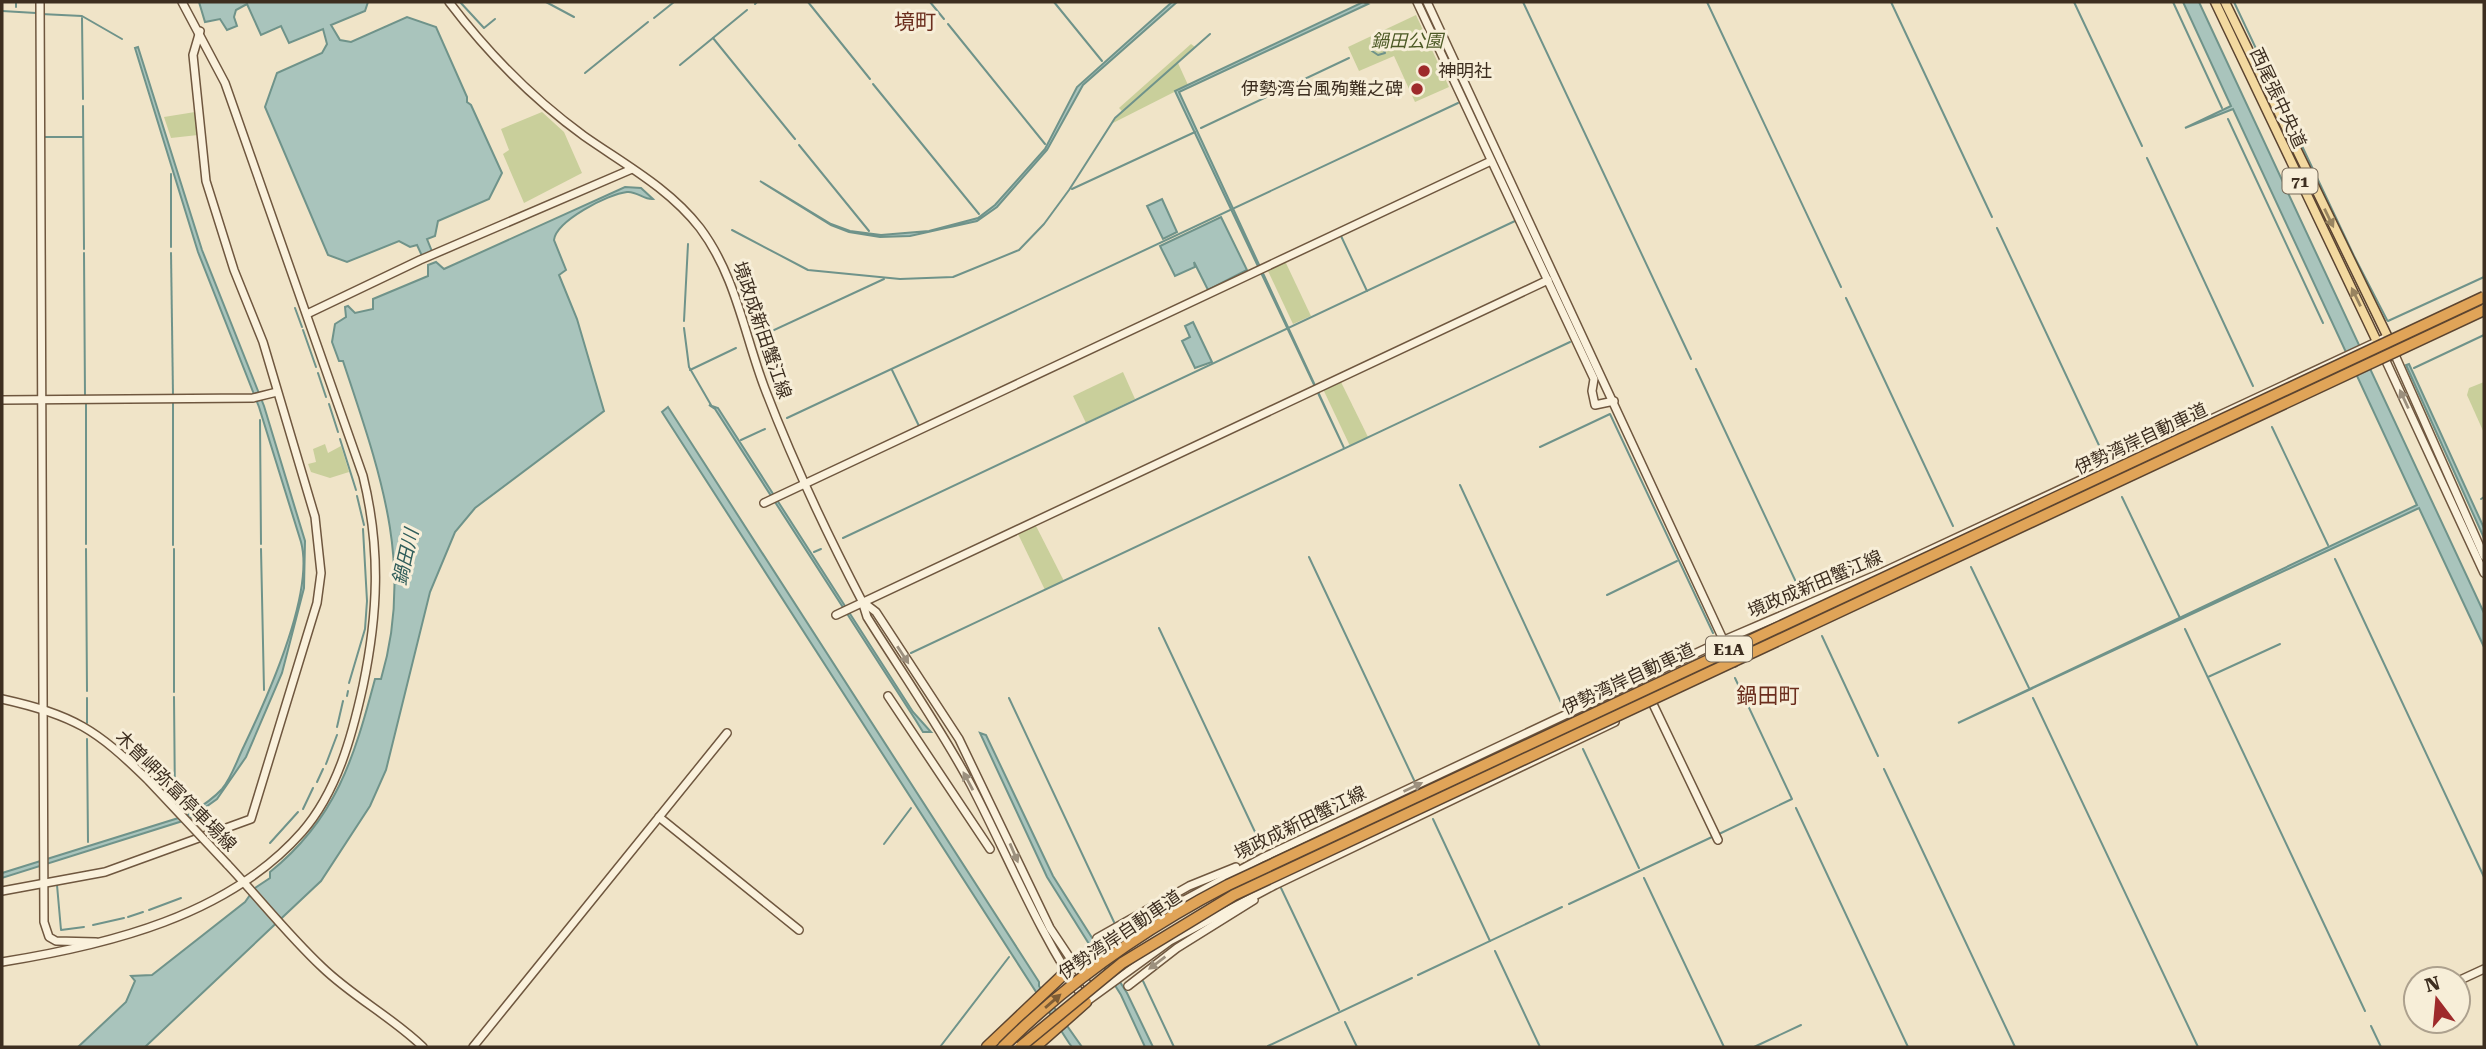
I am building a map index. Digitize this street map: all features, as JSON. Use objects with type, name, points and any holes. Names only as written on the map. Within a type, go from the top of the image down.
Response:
[{"type":"highway","name":"伊勢湾岸自動車道","points":[[1003,1047],[1078,980],[1115,953],[1190,905],[1228,885],[2484,295]]},
{"type":"highway","name":"伊勢湾岸自動車道","points":[[1020,1047],[1122,962],[1195,916],[1253,886],[2484,312]]},
{"type":"highway","points":[[987,1047],[1070,970]]},
{"type":"highway","points":[[1035,1047],[1091,999]]},
{"type":"main road","name":"西尾張中央道","points":[[2215,2],[2385,359]]},
{"type":"main road","name":"西尾張中央道","points":[[2225,2],[2387,337]]},
{"type":"main road","points":[[2387,337],[2484,295]]},
{"type":"main road","points":[[2395,355],[2484,312]]},
{"type":"main road","name":"71","points":[[2387,337],[2395,355]]},
{"type":"street","points":[[40,2],[44,922],[49,937],[69,943],[100,943]]},
{"type":"street","points":[[2,962],[77,950],[100,943],[175,917],[246,884],[302,831],[337,773],[357,712],[375,623],[377,563],[368,498],[307,314],[225,83],[182,2]]},
{"type":"street","name":"境政成新田蟹江線","points":[[449,2],[495,56],[548,108],[661,189],[688,214],[723,263],[762,382],[804,484],[862,601],[867,617],[931,714],[965,775],[1030,910],[1091,999],[1170,942],[1275,885],[1505,777],[1734,663],[2042,522],[2395,355]]},
{"type":"street","points":[[1417,2],[1594,379],[1592,391],[1595,405],[1614,401]]},
{"type":"street","points":[[1427,2],[1734,663]]},
{"type":"street","points":[[2,891],[122,866],[239,825],[253,817],[278,723],[308,639],[321,573],[314,517],[263,342],[234,270],[206,181],[193,55],[200,32]]},
{"type":"street","points":[[766,502],[1492,161]]},
{"type":"street","points":[[307,314],[420,260],[632,169]]},
{"type":"street","points":[[843,611],[1548,281]]},
{"type":"street","name":"境政成新田蟹江線","points":[[1070,970],[1153,915],[1262,858],[1724,640],[1883,572],[2387,337]]},
{"type":"street","points":[[2395,355],[2484,556]]},
{"type":"street","points":[[2385,359],[2484,573]]},
{"type":"street","points":[[2,400],[257,397],[277,392]]},
{"type":"street","name":"境政成新田蟹江線","points":[[862,601],[876,612],[958,739],[996,812],[1023,876],[1070,970]]},
{"type":"street","points":[[888,696],[990,849]]},
{"type":"street","name":"木曽岬弥富停車場線","points":[[2,699],[43,707],[78,722],[101,737],[149,781],[296,940],[352,994],[406,1031],[423,1047]]},
{"type":"street","points":[[1652,702],[1718,839]]},
{"type":"street","points":[[472,1047],[727,733]]},
{"type":"street","points":[[659,817],[799,930]]},
{"type":"street","points":[[1097,938],[1189,886],[1262,858]]},
{"type":"street","points":[[1128,986],[1177,948],[1242,909],[1275,885]]},
{"type":"green space","name":"鍋田公園","points":[[1416,15],[1449,87],[1415,102],[1394,56],[1359,71],[1348,47]]},
{"type":"green space","points":[[1191,44],[1195,47],[1178,63],[1188,85],[1111,124],[1122,111],[1119,108]]},
{"type":"green space","points":[[195,112],[198,135],[171,138],[164,117]]},
{"type":"green space","points":[[542,112],[564,132],[582,173],[524,203],[503,154],[509,150],[501,129]]},
{"type":"green space","points":[[1285,261],[1311,316],[1293,324],[1267,269]]},
{"type":"green space","points":[[1123,372],[1135,399],[1086,423],[1073,396]]},
{"type":"green space","points":[[1340,380],[1368,437],[1350,446],[1323,389]]},
{"type":"green space","points":[[2484,382],[2484,433],[2467,395],[2469,388]]},
{"type":"green space","points":[[325,444],[328,453],[341,446],[349,472],[330,478],[311,472],[308,464],[316,462],[313,449]]},
{"type":"green space","points":[[1035,524],[1064,581],[1045,590],[1018,534]]},
{"type":"water","points":[[199,2],[368,2],[365,11],[331,25],[340,40],[351,42],[407,17],[436,27],[467,102],[471,105],[502,173],[489,199],[438,221],[435,236],[427,239],[433,254],[423,258],[417,245],[410,247],[399,241],[347,262],[328,255],[265,107],[277,73],[322,53],[327,44],[323,29],[289,43],[281,26],[261,35],[247,4],[236,10],[234,17],[237,26],[227,30],[220,19],[205,22]]},
{"type":"water","points":[[1172,2],[1177,2],[1083,85],[1047,150],[997,207],[977,221],[910,236],[880,237],[849,232],[831,225],[760,181],[831,224],[850,231],[881,235],[929,231],[978,218],[995,205],[1045,149],[1077,87]]},
{"type":"water","points":[[1363,2],[1368,4],[1179,92],[1344,448],[1175,91]]},
{"type":"water","points":[[2183,2],[2199,2],[2484,613],[2484,647],[2419,508],[1958,723],[2417,505],[2233,109],[2185,128],[2231,106]]},
{"type":"water","points":[[138,47],[202,250],[264,406],[305,541],[304,588],[282,673],[246,757],[217,799],[189,819],[2,878],[2,873],[188,815],[218,793],[232,774],[276,674],[295,617],[301,589],[304,564],[301,542],[259,407],[198,252],[135,48]]},
{"type":"water","name":"鍋田川","points":[[625,187],[641,188],[653,199],[631,192],[608,198],[573,217],[557,233],[554,240],[566,270],[559,275],[577,319],[604,411],[475,508],[455,532],[430,592],[386,770],[370,806],[321,881],[145,1047],[78,1047],[126,1002],[135,981],[131,976],[152,975],[245,902],[255,888],[270,878],[270,872],[293,852],[311,831],[339,785],[359,735],[375,679],[381,679],[391,637],[393,557],[380,479],[369,440],[343,361],[339,361],[332,342],[335,324],[346,317],[345,307],[348,306],[355,313],[373,309],[373,299],[428,276],[428,265],[436,262],[444,269]]},
{"type":"water","points":[[1162,199],[1177,232],[1163,239],[1147,206]]},
{"type":"water","points":[[1221,217],[1247,270],[1208,290],[1194,262],[1195,267],[1175,276],[1160,246]]},
{"type":"water","points":[[1193,322],[1212,362],[1195,368],[1182,341],[1190,337],[1185,326]]},
{"type":"water","points":[[2409,364],[2484,528],[2484,538],[2406,365]]},
{"type":"water","points":[[709,405],[718,408],[913,712],[931,732],[923,732],[715,409]]},
{"type":"water","points":[[668,407],[1039,982],[1039,986],[1082,1047],[1072,1047],[1069,1043],[662,412]]},
{"type":"water","points":[[980,733],[986,735],[1053,876],[1127,993],[1153,1047],[1145,1047],[1121,995],[1047,877]]},
{"type":"waterway","points":[[16,2],[16,7]]},
{"type":"waterway","points":[[460,2],[484,28],[495,19]]},
{"type":"waterway","points":[[546,2],[574,17]]},
{"type":"waterway","points":[[654,18],[674,2]]},
{"type":"waterway","points":[[808,2],[870,79]]},
{"type":"waterway","points":[[930,2],[944,19]]},
{"type":"waterway","points":[[1054,2],[1102,61]]},
{"type":"waterway","points":[[1523,2],[1691,359]]},
{"type":"waterway","points":[[1707,2],[1841,287]]},
{"type":"waterway","points":[[1891,2],[1992,217]]},
{"type":"waterway","points":[[2074,2],[2142,146]]},
{"type":"waterway","points":[[2173,2],[2222,108]]},
{"type":"waterway","points":[[2234,2],[2387,320]]},
{"type":"waterway","points":[[680,65],[747,10]]},
{"type":"waterway","points":[[2,11],[36,13]]},
{"type":"waterway","points":[[41,14],[82,16],[122,39]]},
{"type":"waterway","points":[[82,18],[83,99]]},
{"type":"waterway","points":[[585,73],[648,22]]},
{"type":"waterway","points":[[948,24],[1045,144]]},
{"type":"waterway","points":[[732,230],[808,270],[900,279],[953,277],[1019,250],[1044,224],[1069,190],[1115,118],[1210,34]]},
{"type":"waterway","points":[[713,38],[795,139]]},
{"type":"waterway","points":[[1372,51],[1378,55],[1385,53],[1381,44]]},
{"type":"waterway","points":[[1201,128],[1349,58]]},
{"type":"waterway","points":[[873,84],[979,214]]},
{"type":"waterway","points":[[787,418],[1458,103]]},
{"type":"waterway","points":[[83,106],[84,249]]},
{"type":"waterway","points":[[2228,119],[2323,323]]},
{"type":"waterway","points":[[1072,189],[1195,132]]},
{"type":"waterway","points":[[44,137],[83,137]]},
{"type":"waterway","points":[[799,145],[869,231]]},
{"type":"waterway","points":[[2147,158],[2253,386]]},
{"type":"waterway","points":[[171,174],[171,247]]},
{"type":"waterway","points":[[843,538],[1515,221]]},
{"type":"waterway","points":[[1997,228],[2104,456]]},
{"type":"waterway","points":[[1341,236],[1367,291]]},
{"type":"waterway","points":[[684,321],[688,244]]},
{"type":"waterway","points":[[84,253],[85,396]]},
{"type":"waterway","points":[[171,253],[173,395]]},
{"type":"waterway","points":[[2388,321],[2484,277]]},
{"type":"waterway","points":[[757,338],[884,279]]},
{"type":"waterway","points":[[1846,298],[1953,526]]},
{"type":"waterway","points":[[295,308],[302,327]]},
{"type":"waterway","points":[[684,328],[689,367],[711,405]]},
{"type":"waterway","points":[[303,330],[316,367]]},
{"type":"waterway","points":[[2414,368],[2484,335]]},
{"type":"waterway","points":[[911,653],[1570,342]]},
{"type":"waterway","points":[[690,370],[736,348]]},
{"type":"waterway","points":[[1696,369],[1803,597]]},
{"type":"waterway","points":[[892,370],[919,426]]},
{"type":"waterway","points":[[318,373],[326,397]]},
{"type":"waterway","points":[[86,403],[86,544]]},
{"type":"waterway","points":[[173,403],[173,545]]},
{"type":"waterway","points":[[329,404],[338,432]]},
{"type":"waterway","points":[[1540,447],[1610,414],[1713,633]]},
{"type":"waterway","points":[[260,420],[261,544]]},
{"type":"waterway","points":[[2272,427],[2328,545]]},
{"type":"waterway","points":[[741,440],[765,429]]},
{"type":"waterway","points":[[340,439],[356,490]]},
{"type":"waterway","points":[[1460,485],[1564,709]]},
{"type":"waterway","points":[[357,496],[364,525]]},
{"type":"waterway","points":[[2122,497],[2180,618]]},
{"type":"waterway","points":[[349,683],[365,629],[367,601],[363,529]]},
{"type":"waterway","points":[[86,549],[87,691]]},
{"type":"waterway","points":[[174,549],[174,692]]},
{"type":"waterway","points":[[261,549],[264,690]]},
{"type":"waterway","points":[[814,552],[821,549]]},
{"type":"waterway","points":[[1309,557],[1414,780]]},
{"type":"waterway","points":[[2335,559],[2484,877]]},
{"type":"waterway","points":[[1607,595],[1677,561]]},
{"type":"waterway","points":[[1971,567],[2029,688]]},
{"type":"waterway","points":[[1159,628],[1264,851]]},
{"type":"waterway","points":[[2185,629],[2365,1011]]},
{"type":"waterway","points":[[1822,636],[1878,756]]},
{"type":"waterway","points":[[2208,677],[2280,644]]},
{"type":"waterway","points":[[1719,834],[1792,799],[1735,678]]},
{"type":"waterway","points":[[347,696],[348,691]]},
{"type":"waterway","points":[[174,697],[175,803],[184,812]]},
{"type":"waterway","points":[[87,698],[87,723]]},
{"type":"waterway","points":[[1009,698],[1114,922]]},
{"type":"waterway","points":[[2033,698],[2198,1047]]},
{"type":"waterway","points":[[337,727],[343,701]]},
{"type":"waterway","points":[[326,764],[337,735]]},
{"type":"waterway","points":[[87,739],[88,842]]},
{"type":"waterway","points":[[1583,749],[1639,868]]},
{"type":"waterway","points":[[317,782],[323,769]]},
{"type":"waterway","points":[[1884,769],[2015,1047]]},
{"type":"waterway","points":[[303,809],[313,788]]},
{"type":"waterway","points":[[884,844],[911,808]]},
{"type":"waterway","points":[[1796,808],[1908,1047]]},
{"type":"waterway","points":[[270,843],[298,812]]},
{"type":"waterway","points":[[1433,819],[1490,941]]},
{"type":"waterway","points":[[1569,904],[1712,837]]},
{"type":"waterway","points":[[1644,878],[1724,1047]]},
{"type":"waterway","points":[[57,885],[61,930],[84,927]]},
{"type":"waterway","points":[[1281,888],[1339,1010]]},
{"type":"waterway","points":[[149,910],[181,898]]},
{"type":"waterway","points":[[1418,975],[1562,907]]},
{"type":"waterway","points":[[128,917],[143,912]]},
{"type":"waterway","points":[[93,925],[124,918]]},
{"type":"waterway","points":[[1495,951],[1540,1047]]},
{"type":"waterway","points":[[940,1047],[1009,957]]},
{"type":"waterway","points":[[1268,1046],[1412,978]]},
{"type":"waterway","points":[[1143,981],[1174,1047]]},
{"type":"waterway","points":[[1345,1022],[1357,1047]]},
{"type":"waterway","points":[[1754,1047],[1801,1025]]},
{"type":"waterway","points":[[2371,1026],[2381,1047]]},
{"type":"place","name":"神明社","points":[[1424,71]]},
{"type":"place","name":"伊勢湾台風殉難之碑","points":[[1417,89]]},
{"type":"district","name":"境町","points":[[915,22]]},
{"type":"district","name":"鍋田町","points":[[1768,696]]}]
